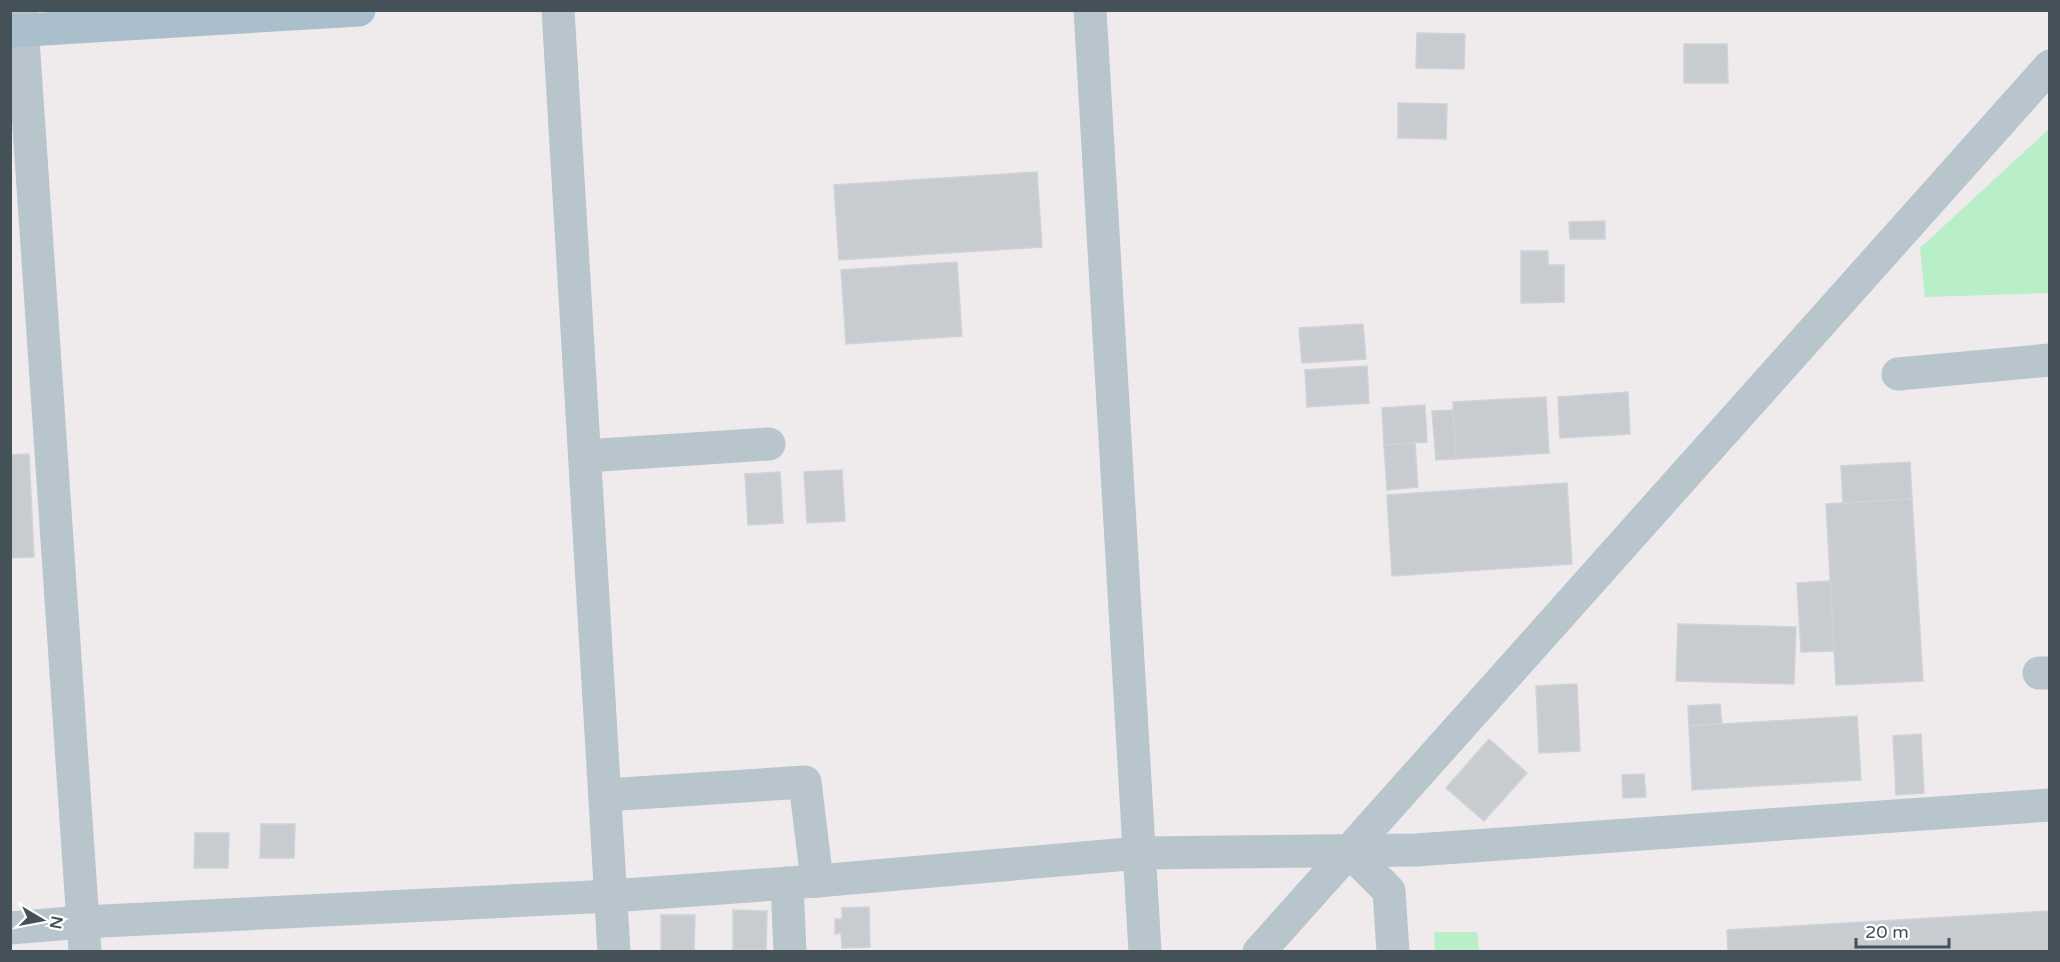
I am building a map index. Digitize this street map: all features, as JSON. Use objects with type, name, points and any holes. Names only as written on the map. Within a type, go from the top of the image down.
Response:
[{"type":"main road","points":[[18,24],[359,10]]},
{"type":"street","points":[[558,10],[614,951]]},
{"type":"street","points":[[1090,10],[1145,951]]},
{"type":"street","points":[[18,24],[84,937]]},
{"type":"street","points":[[1259,951],[2049,66]]},
{"type":"street","points":[[1898,374],[2049,360]]},
{"type":"street","points":[[585,456],[769,444]]},
{"type":"street","points":[[605,795],[805,782],[802,882],[790,951]]},
{"type":"street","points":[[10,927],[84,937],[802,882],[1140,853],[1416,850],[2049,805]]},
{"type":"street","points":[[1348,850],[1389,891],[1393,951]]},
{"type":"green space","points":[[2049,129],[2049,293],[1925,297],[1920,248]]},
{"type":"green space","points":[[1434,932],[1477,932],[1479,951],[1435,951]]},
{"type":"building","points":[[1417,33],[1465,34],[1464,69],[1416,68]]},
{"type":"building","points":[[1684,44],[1727,44],[1728,83],[1684,83]]},
{"type":"building","points":[[1398,103],[1447,104],[1446,139],[1398,138]]},
{"type":"building","points":[[1037,172],[1042,247],[839,260],[834,185]]},
{"type":"building","points":[[1605,221],[1605,239],[1570,239],[1569,222]]},
{"type":"building","points":[[1521,251],[1548,251],[1548,265],[1564,265],[1564,302],[1521,303]]},
{"type":"building","points":[[957,262],[962,336],[846,344],[841,270]]},
{"type":"building","points":[[1363,324],[1366,359],[1302,363],[1299,328]]},
{"type":"building","points":[[1367,366],[1369,403],[1307,407],[1305,370]]},
{"type":"building","points":[[1628,392],[1630,434],[1560,438],[1558,397]]},
{"type":"building","points":[[1546,397],[1549,453],[1456,459],[1453,402]]},
{"type":"building","points":[[1425,405],[1427,442],[1384,445],[1382,408]]},
{"type":"building","points":[[1453,410],[1456,459],[1436,460],[1432,411]]},
{"type":"building","points":[[1415,443],[1418,487],[1387,490],[1384,445]]},
{"type":"building","points":[[29,454],[34,557],[10,558],[10,455]]},
{"type":"building","points":[[1910,462],[1912,499],[1843,504],[1841,466]]},
{"type":"building","points":[[842,470],[845,521],[807,523],[804,472]]},
{"type":"building","points":[[780,472],[783,523],[748,525],[745,474]]},
{"type":"building","points":[[1567,483],[1572,564],[1392,576],[1387,495]]},
{"type":"building","points":[[1912,499],[1923,681],[1836,685],[1826,504]]},
{"type":"building","points":[[1830,581],[1834,651],[1801,652],[1797,583]]},
{"type":"building","points":[[1678,624],[1796,627],[1794,684],[1676,681]]},
{"type":"building","points":[[1577,684],[1580,751],[1539,753],[1536,686]]},
{"type":"building","points":[[1720,704],[1722,724],[1689,726],[1688,706]]},
{"type":"building","points":[[1857,716],[1861,780],[1692,790],[1689,726]]},
{"type":"building","points":[[1921,734],[1924,793],[1896,795],[1893,736]]},
{"type":"building","points":[[1489,739],[1527,773],[1484,821],[1446,788]]},
{"type":"building","points":[[1644,774],[1646,797],[1623,798],[1622,775]]},
{"type":"building","points":[[261,824],[295,824],[294,858],[260,858]]},
{"type":"building","points":[[195,833],[229,833],[228,868],[194,868]]},
{"type":"building","points":[[869,907],[870,947],[842,948],[841,933],[835,934],[835,919],[842,919],[842,908]]},
{"type":"building","points":[[733,910],[767,911],[766,950],[733,950]]},
{"type":"building","points":[[2050,911],[2050,952],[1728,952],[1727,930]]},
{"type":"building","points":[[661,915],[695,915],[694,952],[661,952]]}]
